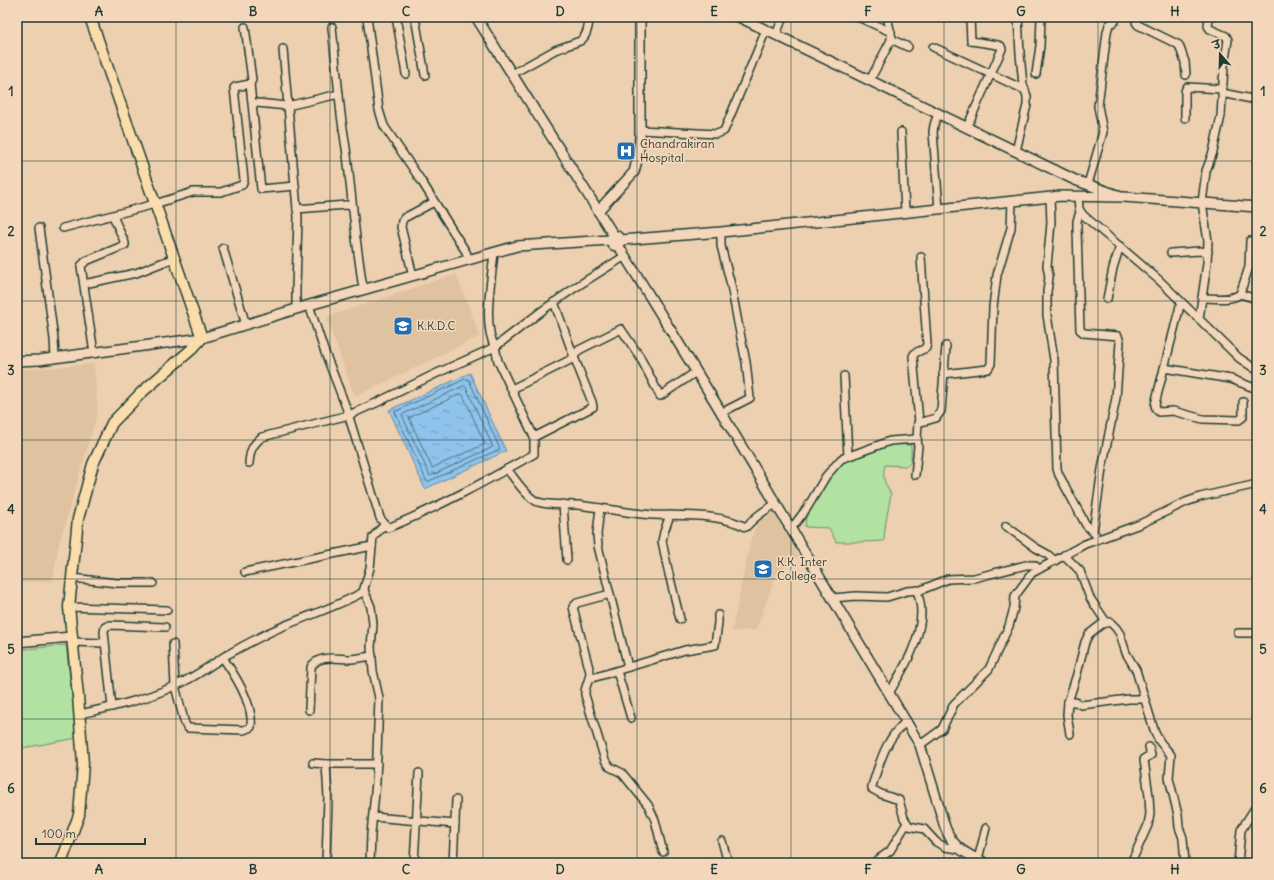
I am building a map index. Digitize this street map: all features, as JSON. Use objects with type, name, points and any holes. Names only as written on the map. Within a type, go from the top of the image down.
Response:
[{"type":"main road","points":[[61,863],[80,815],[83,764],[80,714],[69,607],[78,519],[93,464],[112,423],[141,393],[193,348],[202,338],[90,17]]},
{"type":"street","points":[[367,17],[379,110],[384,126],[466,252],[469,260]]},
{"type":"street","points":[[396,17],[406,74]]},
{"type":"street","points":[[415,17],[425,75]]},
{"type":"street","points":[[476,17],[616,240],[907,722],[920,745],[950,840],[959,849],[981,862],[986,828]]},
{"type":"street","points":[[512,74],[555,50],[584,39],[590,17]]},
{"type":"street","points":[[598,211],[634,172],[638,156],[640,130],[640,17]]},
{"type":"street","points":[[739,17],[1075,180],[1124,197]]},
{"type":"street","points":[[776,35],[783,17]]},
{"type":"street","points":[[858,17],[891,34]]},
{"type":"street","points":[[887,17],[893,40],[908,47]]},
{"type":"street","points":[[967,127],[1002,49],[1001,46],[971,41],[970,17]]},
{"type":"street","points":[[1016,151],[1027,109],[1027,98],[1023,85],[1018,17]]},
{"type":"street","points":[[1036,74],[1041,17]]},
{"type":"street","points":[[1088,184],[1103,132],[1098,106],[1107,32],[1109,25],[1115,21],[1116,17]]},
{"type":"street","points":[[1136,17],[1136,22],[1138,25],[1179,45],[1185,62],[1186,75]]},
{"type":"street","points":[[1199,318],[1208,252],[1208,241],[1202,203],[1206,171],[1213,152],[1221,116],[1222,91],[1228,38],[1210,29],[1208,26],[1209,17]]},
{"type":"street","points":[[245,27],[252,80],[250,84],[261,189],[295,186]]},
{"type":"street","points":[[332,27],[352,206],[360,267],[365,289]]},
{"type":"street","points":[[640,130],[717,134],[724,131],[766,30]]},
{"type":"street","points":[[870,80],[891,34]]},
{"type":"street","points":[[933,47],[1025,90]]},
{"type":"street","points":[[283,49],[298,217],[296,309]]},
{"type":"street","points":[[63,228],[114,216],[193,192],[221,192],[242,185],[244,180],[234,88],[250,84]]},
{"type":"street","points":[[1185,118],[1185,91],[1187,87],[1222,91],[1257,100]]},
{"type":"street","points":[[258,103],[287,106],[339,94]]},
{"type":"street","points":[[938,114],[933,132],[940,209]]},
{"type":"street","points":[[902,132],[905,212]]},
{"type":"street","points":[[17,359],[55,358],[202,338],[309,305],[517,246],[720,232],[1050,197],[1124,197],[1257,207]]},
{"type":"street","points":[[1050,197],[1051,223],[1047,266],[1049,277],[1047,292],[1047,315],[1054,360],[1056,468],[1083,521],[1099,538]]},
{"type":"street","points":[[1078,197],[1080,212],[1120,246],[1199,318],[1239,358],[1257,370]]},
{"type":"street","points":[[943,374],[984,370],[990,367],[992,361],[997,275],[1011,228],[1012,201]]},
{"type":"street","points":[[413,276],[402,221],[404,218],[434,202]]},
{"type":"street","points":[[297,210],[346,205],[352,206]]},
{"type":"street","points":[[1080,212],[1077,221],[1077,229],[1080,330],[1084,333],[1118,336],[1120,342],[1116,398],[1102,469],[1093,532]]},
{"type":"street","points":[[94,353],[81,266],[84,262],[125,245],[114,216]]},
{"type":"street","points":[[39,228],[54,339],[55,358]]},
{"type":"street","points":[[720,232],[721,246],[731,285],[746,362],[750,398],[721,413]]},
{"type":"street","points":[[1240,294],[1249,266],[1250,241]]},
{"type":"street","points":[[1107,299],[1113,268],[1120,246]]},
{"type":"street","points":[[223,248],[246,325]]},
{"type":"street","points":[[1171,253],[1199,251],[1208,252]]},
{"type":"street","points":[[309,305],[324,350],[349,415],[380,518],[388,528],[418,516],[473,489],[534,454],[534,437],[498,361],[489,328],[489,304],[494,252]]},
{"type":"street","points":[[249,463],[250,453],[253,446],[262,437],[349,415],[433,375],[495,348],[554,302],[625,256]]},
{"type":"street","points":[[915,475],[918,446],[917,426],[919,422],[913,356],[915,353],[926,348],[927,343],[921,257]]},
{"type":"street","points":[[84,284],[136,273],[174,258]]},
{"type":"street","points":[[1202,298],[1232,298],[1240,294],[1255,298],[1257,306]]},
{"type":"street","points":[[534,437],[593,407],[554,302]]},
{"type":"street","points":[[1181,302],[1155,405],[1157,411],[1173,412],[1203,419],[1239,420],[1243,417],[1243,402]]},
{"type":"street","points":[[512,390],[574,357],[579,350],[621,329],[640,357],[660,396],[696,372]]},
{"type":"street","points":[[919,422],[934,419],[940,414],[946,346]]},
{"type":"street","points":[[1164,368],[1231,379],[1257,389]]},
{"type":"street","points":[[844,376],[848,456]]},
{"type":"street","points":[[791,529],[826,476],[839,461],[848,456],[890,441],[917,439]]},
{"type":"street","points":[[507,469],[530,498],[538,502],[652,515],[718,518],[739,523],[746,527],[759,514],[776,504]]},
{"type":"street","points":[[920,745],[942,729],[954,704],[987,671],[1008,626],[1014,608],[1015,596],[1030,576],[1039,569],[1085,544],[1140,524],[1190,500],[1257,484]]},
{"type":"street","points":[[563,504],[567,560]]},
{"type":"street","points":[[600,508],[597,540],[628,667]]},
{"type":"street","points":[[670,515],[662,541],[680,620]]},
{"type":"street","points":[[80,714],[127,704],[175,686],[268,633],[346,601],[363,592],[370,568],[373,537],[385,524]]},
{"type":"street","points":[[1006,526],[1055,560]]},
{"type":"street","points":[[245,572],[372,546]]},
{"type":"street","points":[[1064,555],[1080,571],[1090,598],[1106,622]]},
{"type":"street","points":[[833,598],[856,596],[881,598],[907,591],[924,589],[948,579],[974,578],[1023,566],[1034,565],[1039,569]]},
{"type":"street","points":[[72,578],[117,582],[153,583]]},
{"type":"street","points":[[364,590],[371,607],[373,624],[371,647],[373,671],[379,698],[377,764],[370,863]]},
{"type":"street","points":[[889,693],[907,662],[919,630],[921,610],[917,590]]},
{"type":"street","points":[[610,594],[577,603],[573,607],[590,667],[589,680],[585,688],[585,695],[605,760],[610,767],[622,773],[648,805],[653,813],[663,852]]},
{"type":"street","points":[[69,607],[167,610]]},
{"type":"street","points":[[589,680],[685,650],[715,645],[718,615]]},
{"type":"street","points":[[1070,734],[1067,715],[1068,702],[1085,642],[1089,634],[1102,624],[1110,622],[1120,634],[1126,653],[1136,670],[1155,733],[1160,742],[1171,755],[1169,778],[1178,815],[1179,827],[1183,838],[1185,863]]},
{"type":"street","points":[[112,707],[104,629],[107,626],[165,627]]},
{"type":"street","points":[[1238,633],[1257,633]]},
{"type":"street","points":[[17,642],[72,640],[105,643]]},
{"type":"street","points":[[173,644],[175,686],[185,724],[188,728],[244,730],[250,728],[252,723],[248,704],[239,684],[223,658]]},
{"type":"street","points":[[309,710],[311,667],[314,663],[329,657],[349,659],[372,656]]},
{"type":"street","points":[[617,671],[631,718]]},
{"type":"street","points":[[1068,702],[1076,702],[1081,705],[1129,699],[1144,699]]},
{"type":"street","points":[[907,722],[898,728],[883,752],[872,786],[874,791],[899,800],[911,826]]},
{"type":"street","points":[[1131,863],[1149,820],[1149,796],[1144,760],[1151,755],[1149,746]]},
{"type":"street","points":[[313,763],[377,764]]},
{"type":"street","points":[[326,764],[328,804],[326,863]]},
{"type":"street","points":[[414,863],[415,820],[419,773]]},
{"type":"street","points":[[453,863],[456,800]]},
{"type":"street","points":[[1238,863],[1241,830],[1257,805]]},
{"type":"street","points":[[373,817],[455,824]]},
{"type":"street","points":[[911,826],[924,829],[936,842],[945,847],[959,849]]},
{"type":"street","points":[[873,863],[890,851],[911,826]]},
{"type":"street","points":[[722,841],[728,863]]},
{"type":"shaded area","name":"K.K.D.C","points":[[456,274],[480,336],[355,397],[326,317]]},
{"type":"shaded area","points":[[94,364],[98,411],[58,548],[53,581],[17,583],[17,370]]},
{"type":"shaded area","name":"K.K. Inter College","points":[[773,511],[798,556],[777,573],[756,630],[732,631],[751,538],[758,522]]},
{"type":"green space","points":[[888,444],[911,445],[911,462],[907,466],[885,465],[884,480],[891,494],[884,541],[836,542],[829,528],[805,527],[806,514],[844,458]]},
{"type":"green space","points":[[66,645],[77,738],[17,749],[17,650]]},
{"type":"water","points":[[470,373],[506,451],[425,489],[389,410]]},
{"type":"place","name":"Chandrakiran Hospital","points":[[626,151]]},
{"type":"place","name":"K.K.D.C","points":[[403,326]]},
{"type":"place","name":"K.K. Inter College","points":[[763,569]]}]
